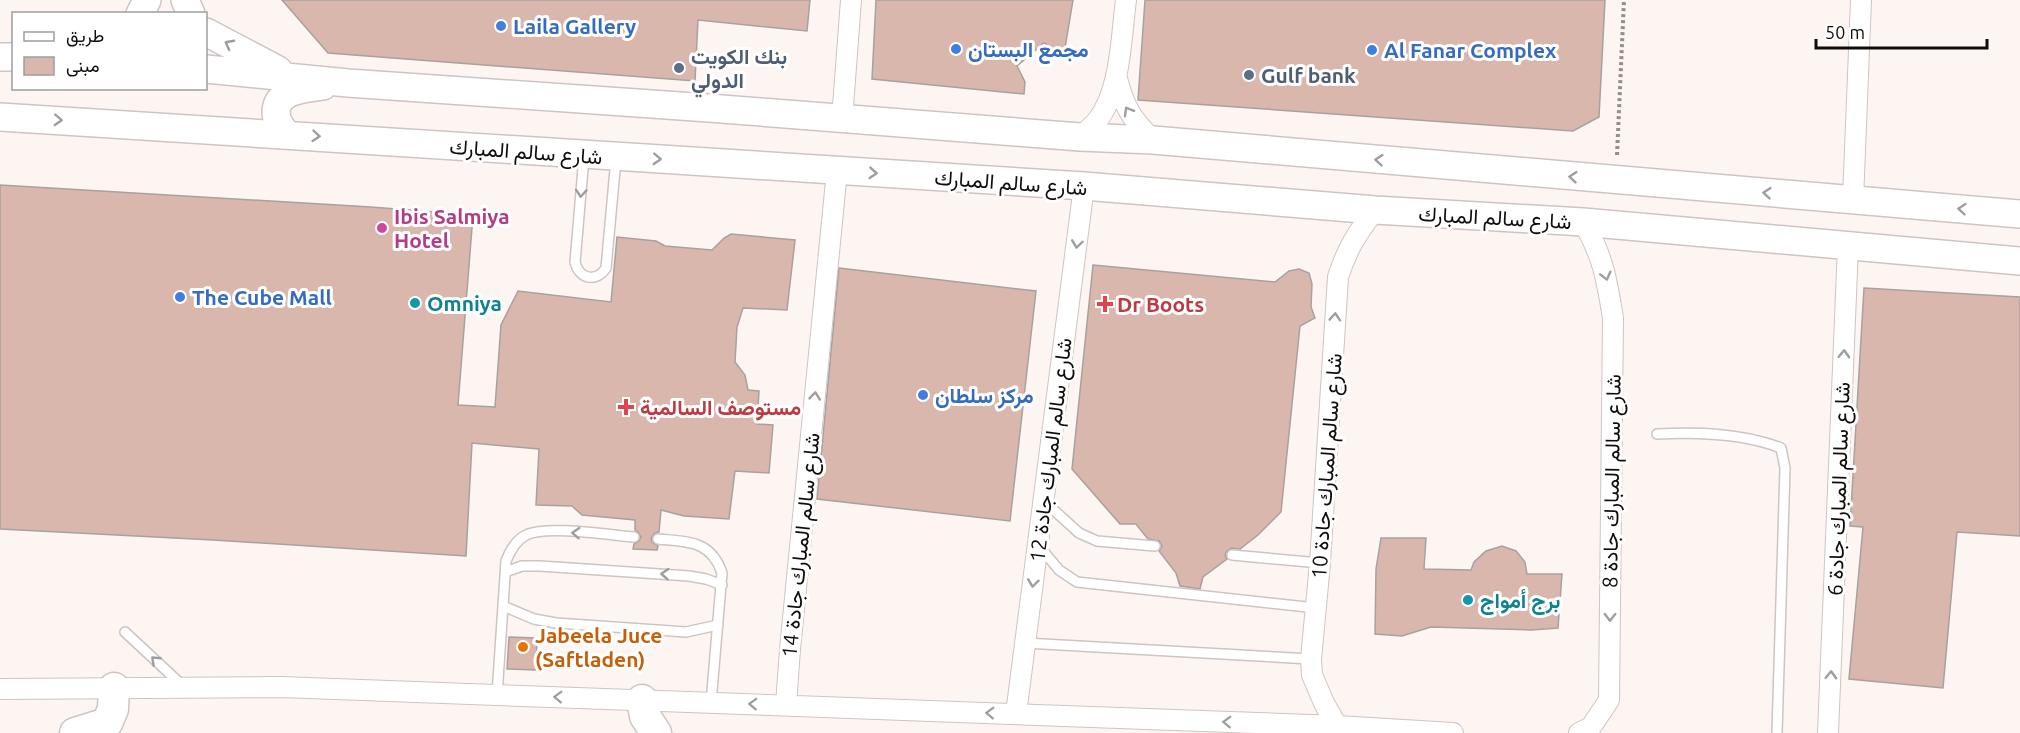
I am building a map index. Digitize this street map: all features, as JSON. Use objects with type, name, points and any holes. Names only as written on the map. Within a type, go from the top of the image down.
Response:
[{"type":"main road","points":[[207,33],[290,76]]},
{"type":"main road","points":[[207,69],[348,83],[1080,137],[1153,140],[2020,214]]},
{"type":"main road","points":[[287,134],[278,123],[276,111],[285,96],[298,90],[348,83]]},
{"type":"main road","name":"شارع سالم المبارك","points":[[0,117],[1084,186],[1375,210],[1583,222],[2020,261]]},
{"type":"main road","points":[[75,733],[107,723],[113,709],[114,688]]},
{"type":"main road","points":[[642,700],[645,716],[656,733]]},
{"type":"street","points":[[842,120],[851,0]]},
{"type":"street","points":[[1080,137],[1097,120],[1109,99],[1116,75],[1126,0]]},
{"type":"street","points":[[1853,200],[1861,0]]},
{"type":"street","points":[[1116,75],[1122,100],[1135,123],[1153,140]]},
{"type":"street","name":"شارع سالم المبارك جادة 14","points":[[786,705],[837,171]]},
{"type":"street","name":"شارع سالم المبارك جادة 12","points":[[1016,714],[1084,186]]},
{"type":"street","name":"شارع سالم المبارك جادة 10","points":[[1338,726],[1324,704],[1312,675],[1311,658],[1320,563],[1338,277],[1345,255],[1355,236],[1375,210]]},
{"type":"street","name":"شارع سالم المبارك جادة 8","points":[[1579,733],[1591,727],[1609,700],[1613,318],[1606,275],[1594,240],[1583,222]]},
{"type":"street","name":"شارع سالم المبارك جادة 6","points":[[1828,733],[1848,246]]},
{"type":"street","points":[[0,688],[281,687],[1338,726],[1453,733]]},
{"type":"lane","points":[[584,154],[575,262],[580,273],[591,278],[597,277],[606,268],[616,156]]},
{"type":"lane","points":[[1657,434],[1761,440],[1781,448],[1785,468],[1778,733]]},
{"type":"lane","points":[[1044,501],[1079,533],[1097,541],[1155,546]]},
{"type":"lane","points":[[497,695],[506,561],[516,542],[535,532],[546,531],[634,537]]},
{"type":"lane","points":[[658,539],[701,545],[711,552],[722,573],[711,703]]},
{"type":"lane","points":[[1038,544],[1059,570],[1077,582],[1316,608]]},
{"type":"lane","points":[[1232,555],[1320,563]]},
{"type":"lane","points":[[505,572],[522,566],[540,566],[690,576],[722,585]]},
{"type":"lane","points":[[503,606],[534,619],[556,623],[686,632],[718,625]]},
{"type":"lane","points":[[125,633],[185,688]]},
{"type":"lane","points":[[1025,643],[1311,658]]},
{"type":"path","points":[[1616,180],[1624,0]]},
{"type":"building","name":"Laila Gallery","points":[[282,0],[810,0],[807,31],[698,20],[695,81],[328,53]]},
{"type":"building","name":"مجمع البستان","points":[[876,0],[1073,0],[1064,54],[1044,43],[1017,66],[1025,82],[1024,94],[872,79]]},
{"type":"building","name":"Al Fanar Complex","points":[[1145,0],[1605,0],[1599,117],[1573,131],[1138,100]]},
{"type":"building","points":[[0,185],[473,215],[458,405],[495,407],[501,325],[518,291],[611,302],[617,237],[656,241],[665,246],[712,250],[731,234],[795,240],[787,310],[743,308],[737,327],[735,362],[745,375],[748,390],[759,391],[757,424],[773,425],[769,473],[735,471],[729,519],[684,516],[661,510],[659,532],[651,538],[652,542],[658,546],[657,550],[633,549],[634,544],[641,537],[635,530],[635,520],[582,515],[572,506],[536,505],[539,449],[472,443],[466,556],[0,529]]},
{"type":"building","points":[[1093,265],[1275,282],[1289,271],[1299,269],[1309,273],[1312,284],[1311,307],[1315,318],[1300,326],[1281,512],[1240,549],[1232,548],[1227,551],[1225,555],[1227,559],[1203,577],[1200,589],[1180,586],[1176,573],[1159,551],[1162,546],[1159,541],[1148,539],[1136,524],[1120,524],[1072,469]]},
{"type":"building","name":"مركز سلطان","points":[[839,268],[1036,291],[1010,521],[817,499]]},
{"type":"building","points":[[1864,288],[2020,297],[2020,536],[1957,532],[1943,688],[1849,679],[1863,527],[1850,526]]},
{"type":"building","name":"برج أمواج","points":[[1381,538],[1426,538],[1424,569],[1471,570],[1474,562],[1486,551],[1502,546],[1516,551],[1525,562],[1527,574],[1562,574],[1558,628],[1531,630],[1431,627],[1402,636],[1375,634],[1376,569]]},
{"type":"building","name":"Jabeela Juce (Saftladen)","points":[[509,637],[537,638],[536,670],[507,669]]},
{"type":"place","name":"Laila Gallery","points":[[501,26]]},
{"type":"place","name":"مجمع البستان","points":[[956,49]]},
{"type":"place","name":"Al Fanar Complex","points":[[1372,50]]},
{"type":"place","name":"بنك الكويت الدولي","points":[[679,68]]},
{"type":"place","name":"Gulf bank","points":[[1249,75]]},
{"type":"place","name":"Ibis Salmiya Hotel","points":[[382,228]]},
{"type":"place","name":"The Cube Mall","points":[[180,297]]},
{"type":"place","name":"Omniya","points":[[415,303]]},
{"type":"place","name":"Dr Boots","points":[[1105,304]]},
{"type":"place","name":"مركز سلطان","points":[[923,395]]},
{"type":"place","name":"مستوصف السالمية","points":[[626,407]]},
{"type":"place","name":"برج أمواج","points":[[1468,600]]},
{"type":"place","name":"Jabeela Juce (Saftladen)","points":[[523,647]]}]
